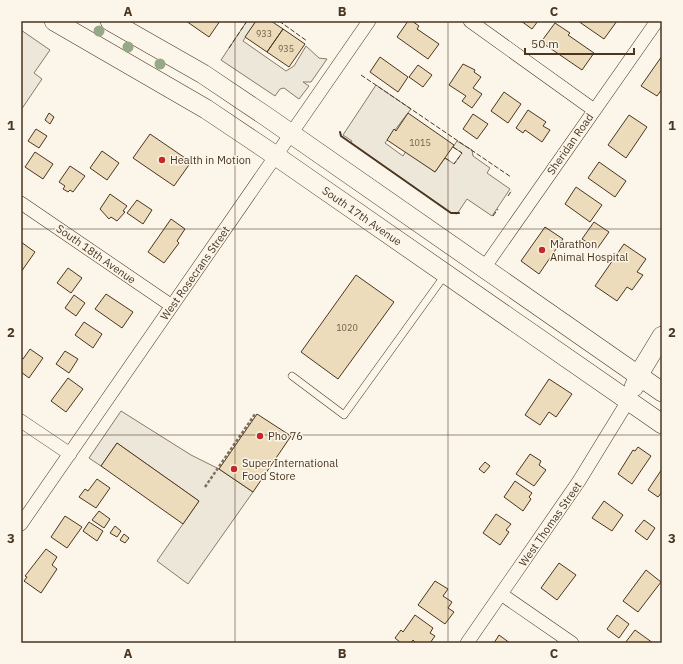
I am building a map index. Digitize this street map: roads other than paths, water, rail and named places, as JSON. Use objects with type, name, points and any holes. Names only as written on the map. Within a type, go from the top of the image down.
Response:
[{"type":"main road","name":"South 17th Avenue","points":[[54,21],[206,109],[662,424]]},
{"type":"main road","points":[[110,21],[203,74],[291,133],[484,268],[653,382]]},
{"type":"main road","name":"West Thomas Street","points":[[628,401],[653,382],[662,336]]},
{"type":"street","name":"West Rosecrans Street","points":[[21,524],[369,21]]},
{"type":"street","points":[[470,21],[594,110]]},
{"type":"street","name":"Sheridan Road","points":[[484,268],[657,21]]},
{"type":"street","name":"South 18th Avenue","points":[[21,203],[172,306]]},
{"type":"street","name":"West Thomas Street","points":[[467,643],[582,478],[628,401]]},
{"type":"street","points":[[21,421],[70,454]]},
{"type":"street","points":[[500,594],[572,643]]},
{"type":"lane","points":[[292,376],[344,415],[445,275]]},
{"type":"place","name":"Health in Motion","points":[[162,160]]},
{"type":"place","name":"Marathon Animal Hospital","points":[[542,250]]},
{"type":"place","name":"Pho 76","points":[[260,436]]},
{"type":"place","name":"Super International Food Store","points":[[234,469]]}]
